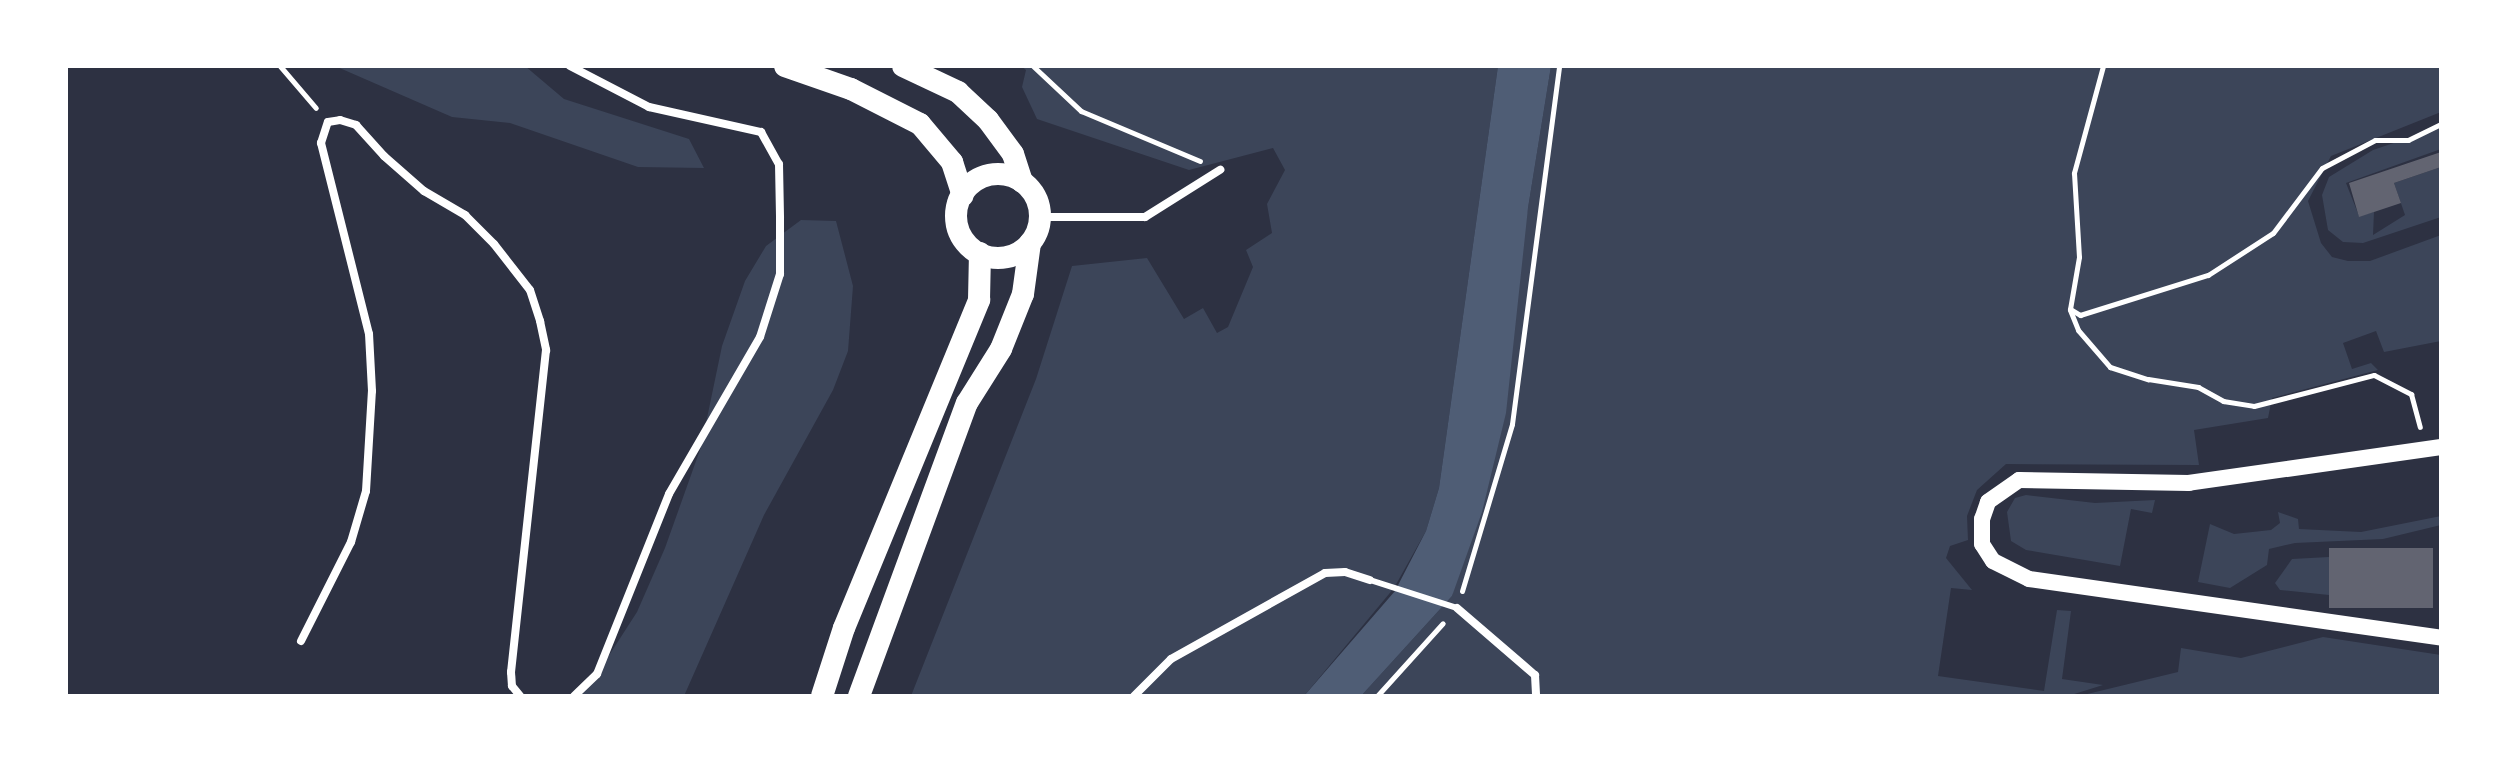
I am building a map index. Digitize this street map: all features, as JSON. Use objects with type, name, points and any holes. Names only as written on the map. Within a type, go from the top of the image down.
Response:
[{"type":"highway","points":[[785,66],[851,89],[920,124],[952,162],[963,195],[959,228],[980,253],[1007,256],[1030,243]]},
{"type":"highway","points":[[859,696],[967,403],[1001,349],[1023,294],[1030,243],[1040,217],[1036,197],[1022,182],[1013,154],[988,120],[958,92],[903,66]]},
{"type":"highway","points":[[963,195],[990,175],[1022,182]]},
{"type":"highway","points":[[822,696],[844,628],[976,311],[980,253]]},
{"type":"main road","points":[[2433,448],[2189,483],[2019,480],[1988,502],[1982,519],[1982,544],[1993,561],[2029,579],[2441,638]]},
{"type":"street","points":[[570,66],[649,107],[761,132],[779,164],[780,218],[780,274],[760,337],[669,494],[597,674],[574,696]]},
{"type":"street","points":[[301,641],[351,542],[366,491],[370,442],[369,334],[321,143],[328,122],[356,125],[424,191],[465,215],[530,290],[546,350],[511,672],[512,686],[520,696]]},
{"type":"street","points":[[1040,217],[1145,217],[1220,170]]},
{"type":"street","points":[[1134,696],[1171,659],[1325,573],[1345,572],[1370,580]]},
{"type":"street","points":[[1457,608],[1535,675],[1536,696]]},
{"type":"lane","points":[[1370,580],[1457,608]]},
{"type":"path","points":[[280,66],[328,122]]},
{"type":"path","points":[[1033,66],[1081,111],[1220,170]]},
{"type":"path","points":[[1377,696],[1457,608],[1512,424],[1559,66]]},
{"type":"path","points":[[2103,66],[2074,173],[2079,257],[2070,309],[2078,330],[2110,367],[2148,379],[2198,387],[2223,401],[2254,406],[2374,375],[2411,394],[2433,448]]},
{"type":"path","points":[[2070,309],[2080,315],[2208,275],[2273,233],[2322,168],[2375,140],[2408,140],[2441,124]]},
{"type":"shaded area","points":[[335,66],[525,66],[564,99],[689,139],[704,168],[638,167],[510,123],[452,117]]},
{"type":"shaded area","points":[[1021,66],[1498,66],[1439,488],[1426,531],[1394,588],[1304,696],[911,696],[1036,379],[1072,266],[1147,258],[1184,319],[1203,308],[1217,333],[1228,327],[1253,267],[1246,250],[1272,233],[1267,204],[1285,170],[1273,148],[1189,170],[1037,119],[1022,87],[1026,70]]},
{"type":"shaded area","points":[[1498,66],[1551,66],[1528,208],[1506,413],[1482,512],[1452,596],[1361,696],[1304,696],[1395,591],[1426,531],[1439,488]]},
{"type":"shaded area","points":[[1551,66],[2441,66],[2441,112],[2331,156],[2308,201],[2321,243],[2332,257],[2370,261],[2441,235],[2441,341],[2384,352],[2376,331],[2343,343],[2352,369],[2371,363],[2378,370],[2272,398],[2268,418],[2194,430],[2199,465],[2006,464],[1977,490],[1967,516],[1968,540],[1950,546],[1946,558],[1972,590],[1951,588],[1938,676],[2044,691],[2057,610],[2071,611],[2062,679],[2103,685],[2068,696],[1361,696],[1452,596],[1528,208]]},
{"type":"shaded area","points":[[2441,127],[2441,149],[2346,183],[2359,216],[2374,212],[2373,235],[2405,215],[2394,183],[2441,167],[2441,217],[2363,243],[2343,242],[2328,230],[2322,195],[2329,177],[2373,150]]},
{"type":"shaded area","points":[[801,220],[836,221],[853,286],[848,351],[833,390],[764,515],[684,696],[576,696],[597,674],[637,612],[665,548],[701,447],[722,346],[745,281],[766,246]]},
{"type":"shaded area","points":[[2026,495],[2095,503],[2155,500],[2152,513],[2131,509],[2120,566],[2026,550],[2011,541],[2007,512],[2015,498]]},
{"type":"shaded area","points":[[2278,512],[2298,519],[2299,529],[2361,532],[2441,516],[2441,525],[2383,539],[2295,543],[2269,549],[2267,565],[2230,588],[2198,582],[2210,524],[2234,534],[2271,530],[2280,523]]},
{"type":"shaded area","points":[[2329,557],[2329,595],[2280,590],[2275,583],[2292,559]]},
{"type":"shaded area","points":[[2323,637],[2441,655],[2441,696],[2079,696],[2178,672],[2181,648],[2241,658]]},
{"type":"building","points":[[2441,152],[2441,167],[2394,183],[2401,203],[2359,217],[2349,183]]},
{"type":"building","points":[[2329,548],[2433,548],[2433,608],[2329,608]]}]
